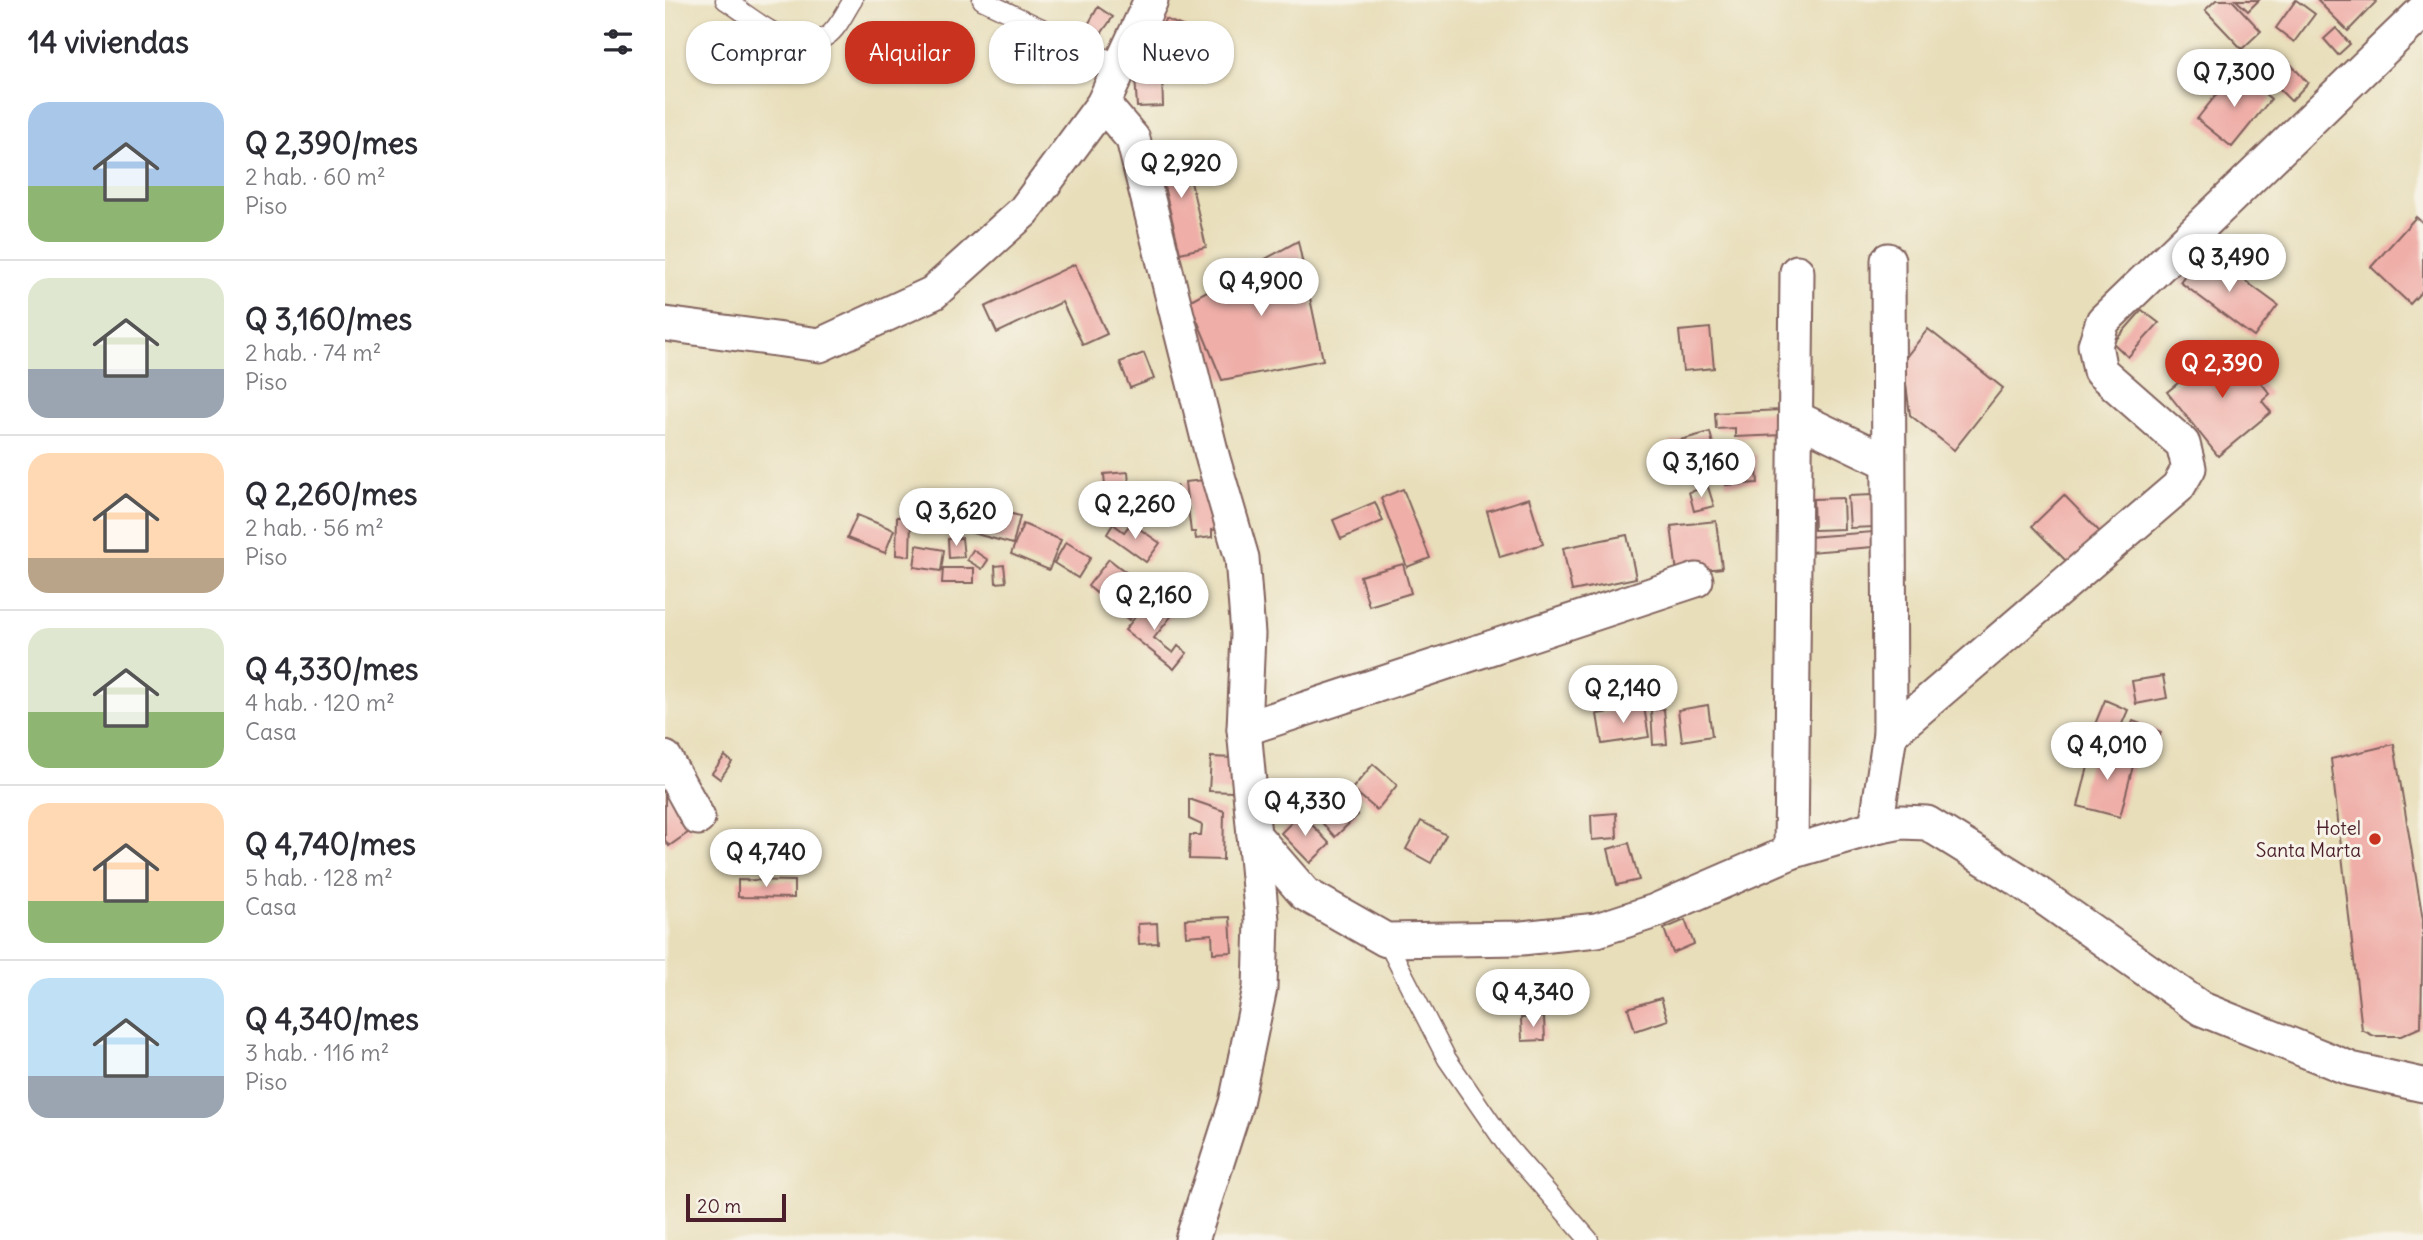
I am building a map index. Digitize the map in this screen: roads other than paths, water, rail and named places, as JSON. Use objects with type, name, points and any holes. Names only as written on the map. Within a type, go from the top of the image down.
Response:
[{"type":"street","points":[[1141,21],[1151,0]]},
{"type":"street","points":[[1890,733],[2178,486],[2189,468],[2183,444],[2100,371],[2095,345],[2103,321],[2423,11]]},
{"type":"street","points":[[665,324],[820,345],[933,293],[1024,211],[1103,104],[1118,67]]},
{"type":"street","points":[[1103,104],[1133,139],[1213,459],[1242,558],[1248,634],[1244,729],[1262,920],[1260,988],[1236,1103],[1192,1240]]},
{"type":"street","points":[[1876,827],[1890,733],[1888,260]]},
{"type":"street","points":[[1791,852],[1797,272]]},
{"type":"street","points":[[1795,418],[1888,463]]},
{"type":"street","points":[[1244,729],[1696,580]]},
{"type":"street","points":[[665,758],[698,818]]},
{"type":"street","points":[[1254,835],[1305,894],[1386,940],[1522,938],[1597,930],[1655,911],[1791,852],[1876,827],[1901,822],[1927,823],[2019,880],[2202,1009],[2351,1069],[2423,1085]]},
{"type":"lane","points":[[725,0],[791,41],[811,43],[829,35],[853,0]]},
{"type":"lane","points":[[982,0],[1118,65]]},
{"type":"lane","points":[[1386,940],[1447,1059],[1507,1146],[1589,1240]]},
{"type":"place","name":"Hotel Santa Marta","points":[[2375,839]]}]
